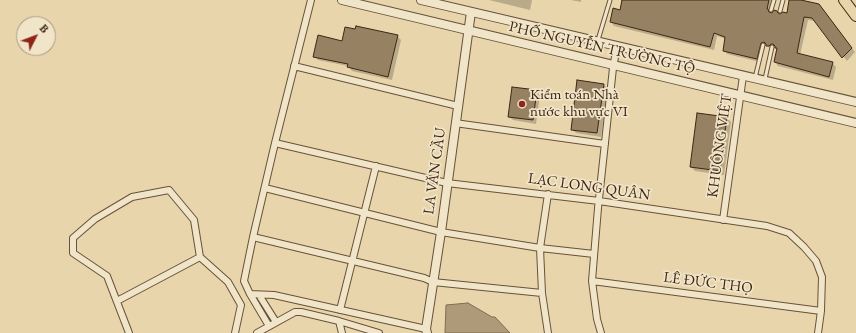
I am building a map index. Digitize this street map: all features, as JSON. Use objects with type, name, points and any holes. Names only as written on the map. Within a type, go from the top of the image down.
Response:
[{"type":"main road","points":[[844,0],[856,16]]},
{"type":"street","points":[[269,326],[244,281],[264,188],[311,0]]},
{"type":"street","name":"PHỐ NGUYỄN TRƯỜNG TỘ","points":[[342,0],[856,123]]},
{"type":"street","name":"PHỐ NGUYỄN TRƯỜNG TỘ","points":[[420,0],[433,1],[471,12],[856,102]]},
{"type":"street","name":"LA VĂN CẦU","points":[[426,331],[471,12]]},
{"type":"street","points":[[601,333],[596,319],[592,281],[605,144],[617,46]]},
{"type":"street","points":[[294,66],[458,106]]},
{"type":"street","name":"KHUÔNG VIỆT","points":[[723,220],[743,76]]},
{"type":"street","points":[[455,124],[605,144]]},
{"type":"street","name":"LẠC LONG QUÂN","points":[[275,143],[447,183],[599,201],[767,226],[789,233],[816,261],[822,277],[821,311],[818,333]]},
{"type":"street","points":[[340,310],[376,166]]},
{"type":"street","points":[[264,188],[441,232],[540,248],[594,254]]},
{"type":"street","points":[[129,333],[107,276],[73,253],[73,238],[95,218],[132,197],[169,190],[194,220],[200,257],[228,282],[241,305],[235,333]]},
{"type":"street","points":[[548,194],[540,248],[542,293],[548,333]]},
{"type":"street","points":[[253,237],[424,278],[433,282],[542,293]]},
{"type":"street","points":[[117,301],[200,257]]},
{"type":"street","name":"LÊ ĐỨC THỌ","points":[[592,281],[821,311]]},
{"type":"street","points":[[250,294],[274,295],[426,331]]},
{"type":"street","points":[[259,295],[276,322]]},
{"type":"street","points":[[257,333],[295,312],[301,312],[339,321],[379,333]]},
{"type":"street","points":[[339,321],[342,333]]},
{"type":"lane","points":[[598,42],[610,0]]},
{"type":"lane","points":[[771,10],[774,0]]},
{"type":"lane","points":[[780,11],[783,0]]},
{"type":"lane","points":[[755,79],[763,45]]},
{"type":"lane","points":[[765,81],[772,47]]},
{"type":"shaded area","points":[[468,303],[492,317],[495,317],[510,333],[445,333],[446,305]]},
{"type":"building","points":[[622,0],[769,0],[767,9],[769,12],[772,13],[774,10],[780,14],[783,12],[787,13],[789,0],[801,0],[819,4],[852,48],[842,58],[812,18],[804,17],[797,53],[833,62],[829,77],[774,62],[777,48],[775,48],[773,44],[766,46],[764,42],[761,43],[757,59],[723,51],[725,37],[714,33],[710,47],[610,22],[613,8],[620,10]]},
{"type":"building","points":[[356,26],[398,35],[388,77],[347,67],[348,64],[313,57],[318,35],[342,41],[345,27],[355,29]]},
{"type":"building","points":[[577,80],[604,84],[597,133],[571,130]]},
{"type":"building","name":"Kiểm toán Nhà nước khu vực VI","points":[[512,87],[537,90],[533,120],[508,117]]},
{"type":"building","points":[[697,113],[727,117],[720,171],[690,167]]},
{"type":"place","name":"Kiểm toán Nhà nước khu vực VI","points":[[522,104]]}]
